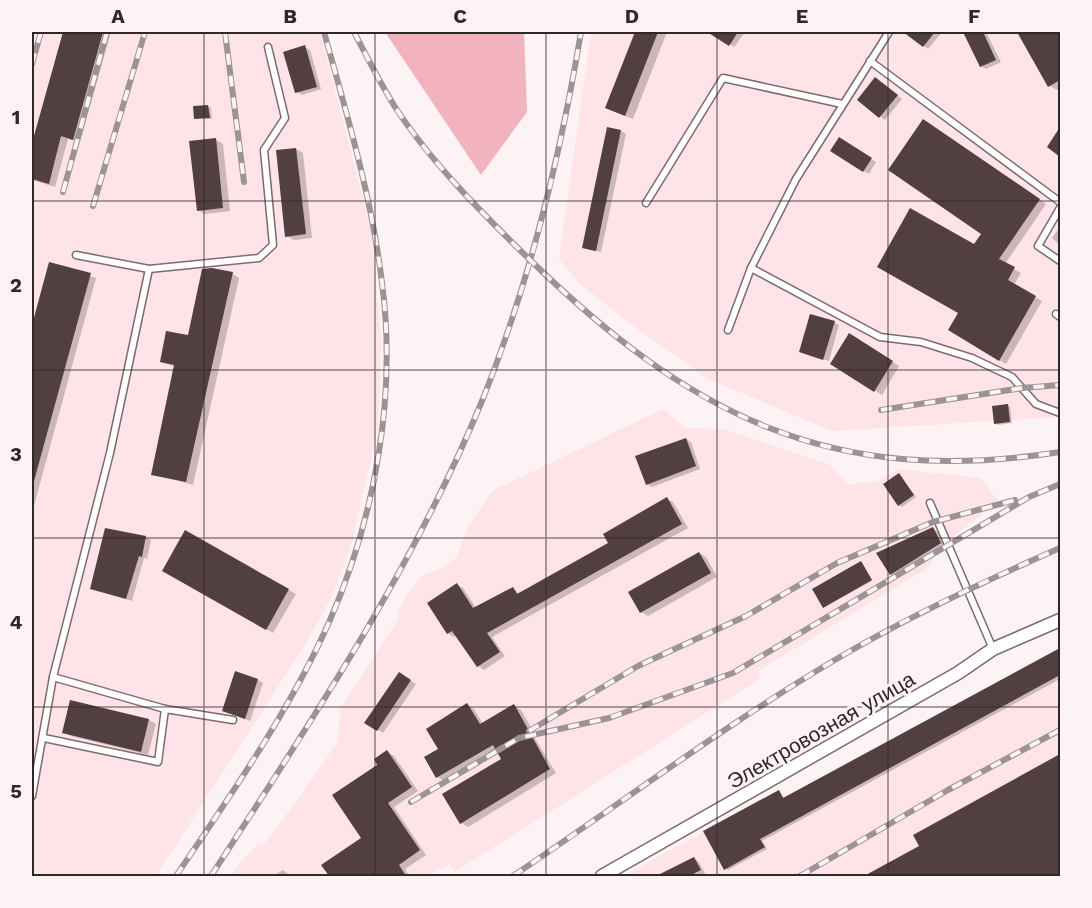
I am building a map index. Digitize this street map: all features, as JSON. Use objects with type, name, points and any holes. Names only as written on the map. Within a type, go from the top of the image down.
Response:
[{"type":"street","name":"Электровозная улица","points":[[602,876],[958,673],[993,650],[1060,620]]},
{"type":"lane","points":[[728,330],[751,268],[796,179],[889,32]]},
{"type":"lane","points":[[76,255],[149,269],[259,258],[273,245],[264,150],[285,118],[268,47]]},
{"type":"lane","points":[[870,61],[1060,202]]},
{"type":"lane","points":[[646,203],[723,78],[842,104]]},
{"type":"lane","points":[[1060,208],[1038,246],[1060,261]]},
{"type":"lane","points":[[751,268],[880,337],[921,342],[972,358],[1012,377],[1036,404],[1060,413]]},
{"type":"lane","points":[[32,796],[53,677],[110,453],[149,269]]},
{"type":"lane","points":[[930,502],[993,650]]},
{"type":"lane","points":[[53,677],[165,709],[233,720]]},
{"type":"lane","points":[[44,738],[158,762],[165,709]]},
{"type":"shaded area","points":[[32,32],[320,32],[372,234],[381,338],[378,428],[351,547],[331,598],[305,645],[156,876],[32,876]]},
{"type":"shaded area","points":[[385,32],[524,32],[527,112],[481,175]]},
{"type":"shaded area","points":[[591,32],[1060,32],[1060,417],[832,431],[708,379],[622,318],[580,284],[559,259]]},
{"type":"shaded area","points":[[663,409],[686,428],[723,429],[829,464],[848,484],[876,482],[898,469],[981,478],[999,502],[939,547],[928,568],[758,671],[760,679],[455,872],[449,864],[429,876],[233,876],[235,868],[259,843],[263,845],[338,741],[340,709],[399,618],[398,611],[408,592],[423,575],[442,568],[456,558],[467,528],[492,491]]},
{"type":"shaded area","points":[[1060,648],[1060,876],[624,876],[779,790],[788,799]]},
{"type":"building","points":[[63,32],[103,32],[73,140],[61,136],[49,184],[32,179],[32,143]]},
{"type":"building","points":[[635,32],[658,32],[625,116],[605,108]]},
{"type":"building","points":[[707,32],[738,32],[729,46]]},
{"type":"building","points":[[903,32],[935,32],[923,47]]},
{"type":"building","points":[[963,32],[983,32],[996,60],[980,67]]},
{"type":"building","points":[[1017,32],[1060,32],[1060,80],[1048,87]]},
{"type":"building","points":[[305,45],[317,87],[295,93],[283,52]]},
{"type":"building","points":[[875,77],[898,95],[879,118],[857,100]]},
{"type":"building","points":[[208,105],[210,118],[194,119],[193,106]]},
{"type":"building","points":[[923,119],[1040,199],[999,259],[1015,267],[1008,280],[1036,296],[999,361],[948,330],[958,313],[877,267],[910,208],[974,244],[981,234],[888,170]]},
{"type":"building","points":[[607,127],[621,130],[596,251],[582,248]]},
{"type":"building","points":[[1060,127],[1060,157],[1047,147]]},
{"type":"building","points":[[839,137],[872,158],[863,172],[830,151]]},
{"type":"building","points":[[216,138],[223,208],[197,211],[189,141]]},
{"type":"building","points":[[296,148],[306,234],[285,237],[276,150]]},
{"type":"building","points":[[49,262],[91,273],[34,481],[32,481],[32,325]]},
{"type":"building","points":[[212,268],[233,272],[186,482],[151,475],[174,365],[160,362],[166,331],[188,335],[202,269]]},
{"type":"building","points":[[810,314],[835,321],[823,360],[799,352]]},
{"type":"building","points":[[849,333],[893,361],[874,392],[830,364]]},
{"type":"building","points":[[1008,404],[1010,422],[994,424],[992,406]]},
{"type":"building","points":[[686,438],[696,466],[646,485],[635,456]]},
{"type":"building","points":[[899,473],[914,495],[898,506],[883,484]]},
{"type":"building","points":[[667,497],[682,524],[487,633],[500,652],[477,667],[452,631],[447,634],[427,603],[457,583],[473,608],[513,587],[517,594],[608,543],[603,534]]},
{"type":"building","points":[[933,527],[941,543],[890,575],[876,553]]},
{"type":"building","points":[[105,528],[146,536],[142,557],[139,556],[126,599],[90,589]]},
{"type":"building","points":[[185,530],[289,589],[266,630],[162,571]]},
{"type":"building","points":[[699,552],[711,573],[640,613],[628,592]]},
{"type":"building","points":[[861,561],[872,580],[823,608],[812,589]]},
{"type":"building","points":[[1060,648],[1060,675],[760,839],[765,847],[724,870],[703,831],[779,790],[783,798]]},
{"type":"building","points":[[235,671],[258,679],[245,719],[222,711]]},
{"type":"building","points":[[399,672],[411,680],[377,731],[364,723]]},
{"type":"building","points":[[70,700],[149,719],[141,752],[62,733]]},
{"type":"building","points":[[467,703],[480,724],[514,704],[550,769],[460,824],[442,794],[501,759],[493,745],[436,778],[424,757],[438,749],[426,729]]},
{"type":"building","points":[[387,750],[412,787],[388,803],[420,850],[399,865],[406,876],[329,876],[321,865],[361,838],[332,795],[377,765],[374,759]]},
{"type":"building","points":[[1060,754],[1060,876],[864,876],[919,846],[913,835]]},
{"type":"building","points":[[694,857],[701,870],[689,876],[656,876]]},
{"type":"railway","points":[[32,64],[41,32]]},
{"type":"railway","points":[[63,192],[107,32]]},
{"type":"railway","points":[[93,206],[145,32]]},
{"type":"railway","points":[[225,32],[244,182]]},
{"type":"railway","points":[[176,876],[259,751],[297,686],[330,620],[359,540],[378,455],[387,369],[386,326],[378,251],[350,125],[324,32]]},
{"type":"railway","points":[[354,32],[395,107],[440,167],[474,204],[587,312],[646,359],[706,398],[768,427],[833,448],[902,459],[977,460],[1060,452]]},
{"type":"railway","points":[[211,876],[322,703],[392,586],[454,464],[482,401],[515,311],[542,219],[581,32]]},
{"type":"railway","points":[[881,410],[1022,388],[1060,385]]},
{"type":"railway","points":[[411,802],[519,738],[609,718],[733,673],[1029,497],[1060,484]]},
{"type":"railway","points":[[529,731],[638,666],[746,616],[837,563],[933,522],[1015,500]]},
{"type":"railway","points":[[513,876],[718,734],[845,654],[951,598],[1060,548]]},
{"type":"railway","points":[[800,876],[948,790],[1060,730]]}]
